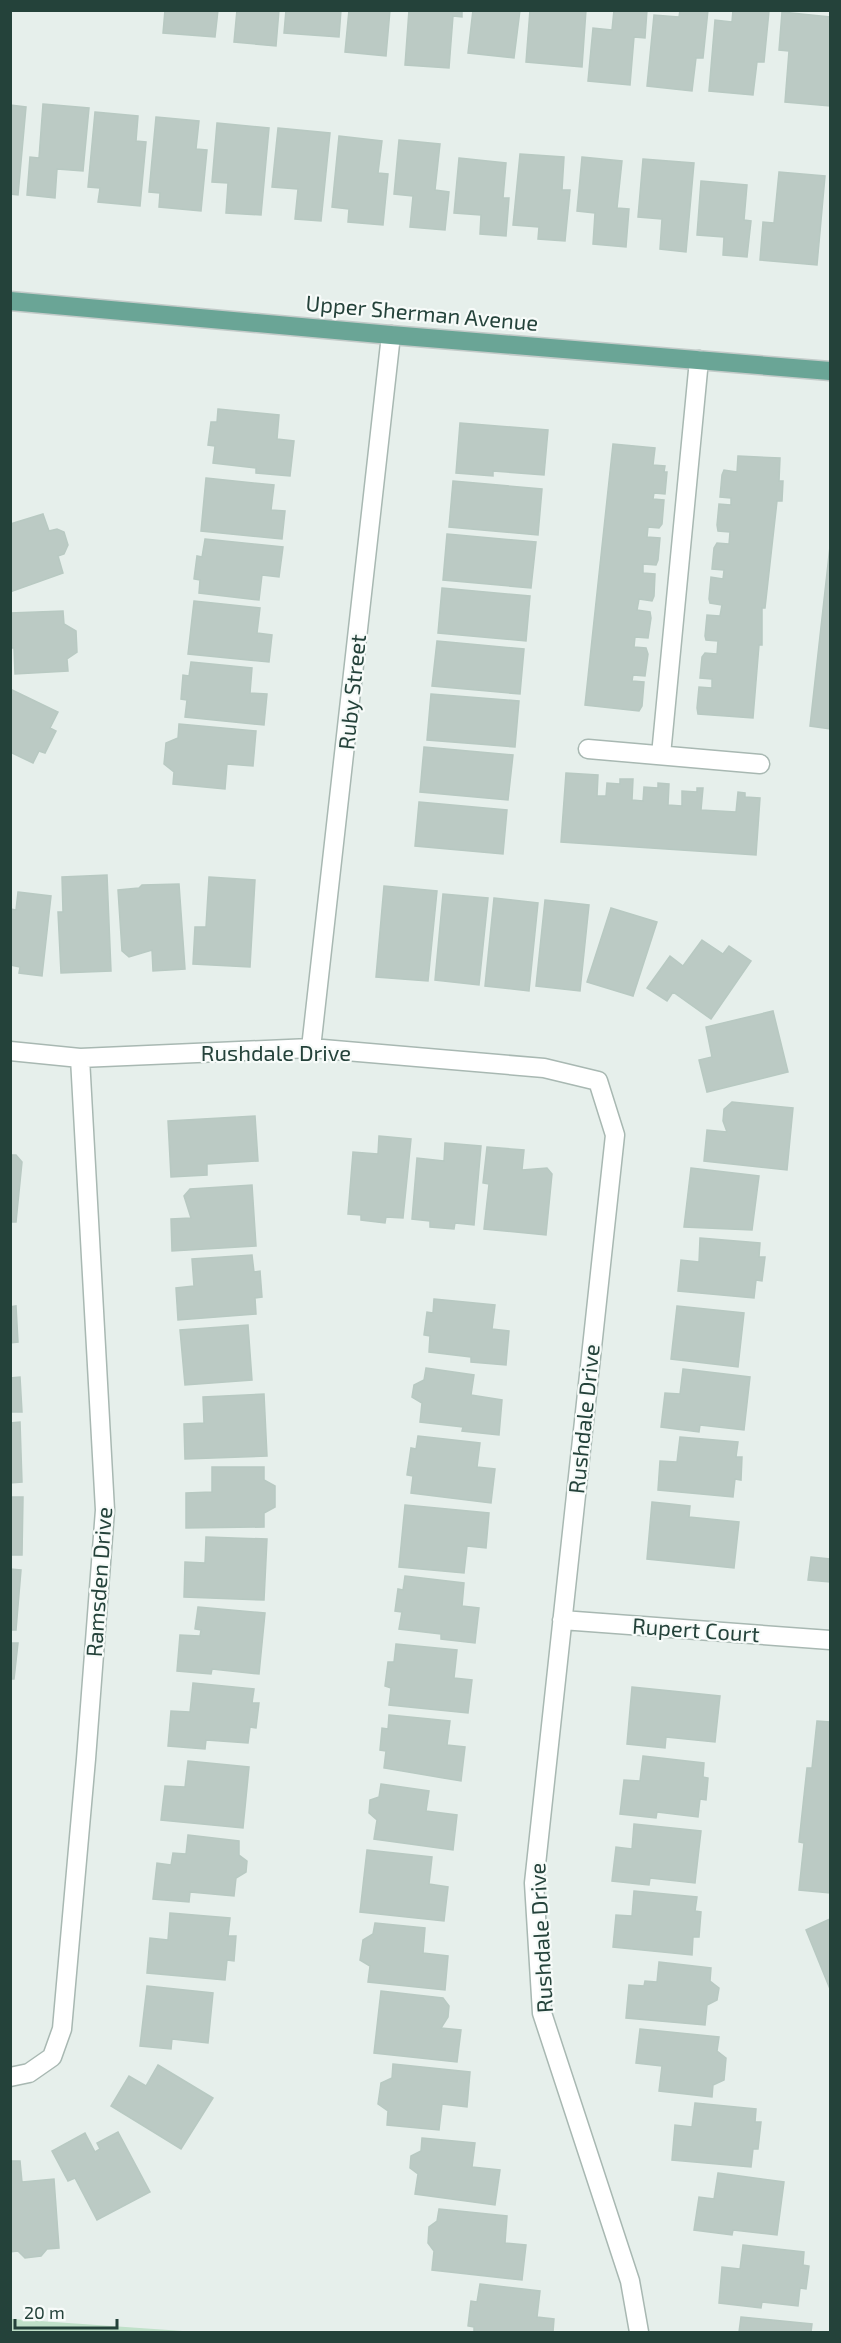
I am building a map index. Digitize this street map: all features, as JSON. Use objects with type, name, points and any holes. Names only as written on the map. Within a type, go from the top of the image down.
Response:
[{"type":"main road","name":"Upper Sherman Avenue","points":[[10,301],[831,371]]},
{"type":"street","name":"Ruby Street","points":[[311,1048],[391,335]]},
{"type":"street","points":[[661,755],[699,360]]},
{"type":"street","points":[[588,749],[760,764]]},
{"type":"street","name":"Rushdale Drive","points":[[10,1051],[80,1058],[311,1048],[544,1068],[598,1081],[615,1135],[534,1883],[542,2013],[630,2282],[639,2332]]},
{"type":"street","name":"Ramsden Drive","points":[[10,2077],[29,2073],[52,2057],[62,2029],[105,1510],[80,1058]]},
{"type":"street","name":"Rupert Court","points":[[562,1620],[831,1640]]},
{"type":"green space","points":[[11,2319],[197,2332],[11,2332]]},
{"type":"building","points":[[165,10],[218,10],[215,37],[163,33]]},
{"type":"building","points":[[237,10],[279,10],[276,46],[234,42]]},
{"type":"building","points":[[286,10],[341,10],[339,37],[284,33]]},
{"type":"building","points":[[349,10],[390,10],[386,56],[345,52]]},
{"type":"building","points":[[409,10],[462,10],[462,17],[453,16],[449,68],[405,65]]},
{"type":"building","points":[[473,10],[520,10],[514,58],[468,53]]},
{"type":"building","points":[[530,10],[586,10],[582,67],[526,62]]},
{"type":"building","points":[[614,10],[647,10],[645,38],[634,37],[630,85],[588,81],[593,28],[612,30]]},
{"type":"building","points":[[680,10],[708,10],[703,58],[696,58],[692,91],[647,86],[654,15],[679,17]]},
{"type":"building","points":[[733,10],[769,11],[764,62],[757,62],[753,95],[709,91],[715,20],[732,22]]},
{"type":"building","points":[[782,12],[830,17],[830,106],[785,102],[789,51],[779,50]]},
{"type":"building","points":[[43,104],[89,108],[83,171],[57,169],[55,198],[27,195],[30,157],[39,158]]},
{"type":"building","points":[[10,105],[26,107],[18,195],[10,194]]},
{"type":"building","points":[[95,112],[138,116],[136,141],[146,142],[140,206],[98,202],[100,188],[88,187]]},
{"type":"building","points":[[156,117],[199,121],[196,149],[207,150],[201,211],[159,207],[160,193],[149,192]]},
{"type":"building","points":[[217,123],[269,128],[261,215],[226,213],[228,183],[212,182]]},
{"type":"building","points":[[278,128],[330,133],[321,221],[295,219],[298,189],[272,187]]},
{"type":"building","points":[[339,136],[382,141],[378,173],[388,174],[383,225],[348,222],[349,209],[332,207]]},
{"type":"building","points":[[399,140],[440,144],[435,190],[449,192],[445,230],[410,227],[413,196],[394,194]]},
{"type":"building","points":[[520,154],[564,157],[562,190],[570,190],[565,241],[538,239],[539,227],[513,225]]},
{"type":"building","points":[[582,157],[622,161],[617,208],[629,209],[626,247],[593,244],[595,213],[577,211]]},
{"type":"building","points":[[459,158],[506,163],[503,198],[509,198],[506,236],[480,234],[481,215],[454,213]]},
{"type":"building","points":[[643,159],[694,163],[686,252],[660,249],[662,219],[638,217]]},
{"type":"building","points":[[779,172],[825,176],[817,265],[760,260],[763,222],[774,223]]},
{"type":"building","points":[[701,181],[747,185],[744,220],[751,221],[747,257],[723,255],[724,237],[697,235]]},
{"type":"building","points":[[218,409],[279,415],[277,439],[294,441],[290,476],[256,473],[256,468],[213,463],[215,446],[208,445],[211,422],[217,422]]},
{"type":"building","points":[[460,423],[548,430],[544,475],[493,471],[493,476],[456,473]]},
{"type":"building","points":[[613,444],[655,448],[653,465],[665,466],[664,472],[667,472],[665,494],[654,493],[653,499],[664,500],[662,524],[659,528],[648,527],[647,537],[660,538],[658,560],[656,565],[643,564],[643,573],[655,574],[654,596],[652,601],[639,599],[637,610],[650,612],[651,618],[648,638],[635,637],[634,647],[646,648],[648,654],[645,676],[633,675],[632,681],[644,682],[642,706],[639,711],[585,705]]},
{"type":"building","points":[[738,456],[780,458],[779,481],[783,481],[782,501],[777,501],[765,608],[762,608],[762,645],[759,645],[753,718],[698,714],[697,708],[699,687],[712,688],[712,679],[700,678],[702,657],[705,653],[717,654],[718,641],[706,640],[705,636],[707,615],[720,616],[722,605],[710,603],[709,599],[711,577],[723,579],[724,570],[712,569],[714,548],[717,543],[729,544],[730,532],[718,531],[717,525],[719,504],[731,505],[731,498],[720,497],[722,475],[724,470],[737,472]]},
{"type":"building","points":[[206,478],[274,485],[271,510],[285,511],[282,539],[201,531]]},
{"type":"building","points":[[453,481],[542,489],[538,535],[449,527]]},
{"type":"building","points":[[43,514],[49,531],[57,529],[64,532],[68,545],[64,554],[58,556],[63,573],[10,592],[10,524]]},
{"type":"building","points":[[447,534],[536,542],[531,588],[443,580]]},
{"type":"building","points":[[205,539],[283,547],[279,577],[262,575],[259,600],[199,593],[200,580],[194,579],[197,556],[202,557]]},
{"type":"building","points":[[830,546],[830,729],[810,726]]},
{"type":"building","points":[[442,588],[530,596],[526,641],[438,633]]},
{"type":"building","points":[[194,601],[260,608],[257,633],[272,635],[269,662],[188,654]]},
{"type":"building","points":[[63,611],[64,624],[76,631],[77,652],[67,659],[68,671],[15,674],[14,648],[10,648],[10,613]]},
{"type":"building","points":[[437,641],[524,649],[520,694],[432,686]]},
{"type":"building","points":[[191,662],[252,668],[250,693],[267,694],[264,725],[185,717],[187,700],[181,699],[183,675],[189,676]]},
{"type":"building","points":[[10,689],[58,712],[50,728],[56,731],[45,753],[39,751],[33,763],[10,752]]},
{"type":"building","points":[[431,694],[519,701],[515,747],[427,740]]},
{"type":"building","points":[[179,724],[256,731],[253,766],[227,764],[225,789],[173,784],[174,772],[164,764],[166,743],[178,738]]},
{"type":"building","points":[[424,747],[513,755],[508,800],[420,792]]},
{"type":"building","points":[[566,773],[598,775],[597,796],[606,796],[607,783],[620,784],[620,779],[633,779],[632,800],[643,801],[644,787],[658,788],[658,783],[669,784],[668,805],[682,806],[682,791],[697,792],[697,788],[703,788],[701,810],[736,812],[738,792],[745,793],[745,797],[760,798],[756,855],[561,842]]},
{"type":"building","points":[[419,802],[507,810],[503,854],[415,846]]},
{"type":"building","points":[[107,875],[111,971],[61,973],[58,912],[63,912],[62,877]]},
{"type":"building","points":[[209,877],[255,880],[250,967],[193,964],[195,927],[206,927]]},
{"type":"building","points":[[179,884],[185,969],[153,971],[152,950],[129,957],[122,951],[118,890],[139,888],[142,885]]},
{"type":"building","points":[[384,886],[437,891],[428,981],[376,977]]},
{"type":"building","points":[[18,892],[51,896],[42,976],[19,973],[20,967],[10,965],[10,909],[16,910]]},
{"type":"building","points":[[443,894],[488,898],[479,985],[435,980]]},
{"type":"building","points":[[494,898],[538,903],[529,991],[485,986]]},
{"type":"building","points":[[545,900],[589,905],[580,991],[536,986]]},
{"type":"building","points":[[611,908],[657,922],[633,996],[587,982]]},
{"type":"building","points":[[702,940],[723,954],[729,946],[751,961],[711,1019],[673,992],[667,1001],[647,988],[670,956],[683,966]]},
{"type":"building","points":[[773,1011],[788,1072],[707,1092],[699,1060],[712,1057],[706,1027]]},
{"type":"building","points":[[732,1102],[793,1108],[787,1170],[704,1161],[707,1130],[727,1132],[723,1121],[724,1109]]},
{"type":"building","points":[[255,1116],[258,1161],[207,1164],[207,1175],[171,1177],[168,1121]]},
{"type":"building","points":[[379,1136],[411,1139],[403,1218],[386,1217],[385,1223],[361,1220],[361,1215],[348,1214],[353,1152],[378,1154]]},
{"type":"building","points":[[445,1143],[481,1146],[474,1225],[455,1223],[454,1229],[430,1227],[430,1221],[412,1219],[417,1158],[444,1161]]},
{"type":"building","points":[[487,1147],[524,1150],[522,1170],[547,1168],[552,1174],[546,1235],[484,1229],[489,1184],[483,1183]]},
{"type":"building","points":[[10,1155],[16,1155],[22,1162],[16,1222],[10,1222]]},
{"type":"building","points":[[691,1168],[759,1176],[752,1230],[684,1227]]},
{"type":"building","points":[[252,1185],[256,1246],[172,1251],[171,1219],[191,1218],[184,1196],[190,1189]]},
{"type":"building","points":[[700,1238],[760,1243],[759,1257],[765,1257],[762,1281],[756,1280],[754,1298],[678,1291],[681,1260],[699,1262]]},
{"type":"building","points":[[252,1255],[254,1272],[260,1271],[262,1297],[255,1298],[256,1314],[178,1320],[176,1288],[194,1286],[192,1259]]},
{"type":"building","points":[[434,1299],[495,1305],[492,1329],[509,1331],[506,1365],[471,1362],[471,1357],[429,1352],[430,1336],[424,1335],[427,1312],[433,1313]]},
{"type":"building","points":[[16,1306],[18,1342],[10,1343],[10,1307]]},
{"type":"building","points":[[677,1306],[744,1313],[738,1367],[671,1359]]},
{"type":"building","points":[[248,1325],[252,1380],[185,1385],[180,1330]]},
{"type":"building","points":[[426,1368],[474,1375],[471,1395],[502,1400],[499,1435],[462,1431],[463,1427],[420,1422],[422,1403],[412,1397],[414,1385],[424,1380]]},
{"type":"building","points":[[683,1369],[750,1377],[744,1430],[700,1425],[699,1432],[661,1427],[665,1393],[680,1394]]},
{"type":"building","points":[[20,1377],[22,1412],[10,1412],[10,1378]]},
{"type":"building","points":[[264,1394],[267,1456],[185,1459],[184,1424],[204,1423],[203,1397]]},
{"type":"building","points":[[20,1422],[22,1482],[10,1483],[10,1423]]},
{"type":"building","points":[[418,1436],[480,1443],[477,1467],[495,1469],[491,1503],[411,1493],[413,1476],[407,1475],[411,1448],[416,1449]]},
{"type":"building","points":[[680,1437],[738,1442],[736,1457],[742,1457],[741,1480],[735,1479],[733,1497],[658,1490],[660,1461],[677,1462]]},
{"type":"building","points":[[212,1467],[264,1467],[264,1480],[275,1486],[275,1507],[264,1513],[264,1527],[186,1528],[186,1493],[212,1492]]},
{"type":"building","points":[[10,1497],[23,1497],[22,1555],[10,1555]]},
{"type":"building","points":[[652,1502],[690,1506],[689,1517],[739,1522],[734,1568],[647,1559]]},
{"type":"building","points":[[405,1505],[489,1513],[486,1548],[467,1546],[464,1573],[399,1567]]},
{"type":"building","points":[[206,1537],[267,1539],[264,1600],[184,1597],[185,1562],[205,1563]]},
{"type":"building","points":[[811,1557],[830,1559],[830,1582],[808,1580]]},
{"type":"building","points":[[10,1569],[21,1570],[16,1630],[10,1630]]},
{"type":"building","points":[[405,1576],[464,1583],[462,1606],[479,1608],[475,1643],[441,1639],[441,1634],[399,1629],[402,1612],[395,1611],[398,1589],[403,1590]]},
{"type":"building","points":[[198,1607],[265,1613],[259,1674],[212,1669],[211,1674],[177,1671],[180,1635],[200,1636],[201,1630],[195,1629]]},
{"type":"building","points":[[10,1643],[18,1643],[14,1679],[10,1679]]},
{"type":"building","points":[[396,1644],[457,1650],[454,1678],[472,1680],[468,1713],[389,1705],[391,1688],[385,1686],[388,1662],[394,1662]]},
{"type":"building","points":[[193,1683],[254,1689],[252,1703],[259,1703],[256,1728],[250,1727],[248,1743],[206,1740],[205,1749],[168,1746],[171,1711],[190,1712]]},
{"type":"building","points":[[632,1687],[720,1696],[715,1742],[666,1737],[665,1748],[627,1744]]},
{"type":"building","points":[[389,1715],[450,1721],[447,1745],[465,1747],[461,1781],[384,1768],[386,1751],[380,1750],[382,1728],[388,1729]]},
{"type":"building","points":[[817,1721],[830,1722],[830,1893],[799,1890],[804,1843],[799,1842],[807,1768],[812,1768]]},
{"type":"building","points":[[643,1756],[704,1763],[703,1777],[708,1778],[706,1800],[700,1799],[698,1817],[657,1812],[656,1818],[620,1814],[624,1780],[640,1781]]},
{"type":"building","points":[[188,1761],[249,1767],[243,1828],[161,1820],[165,1786],[185,1787]]},
{"type":"building","points":[[381,1784],[429,1791],[426,1811],[457,1815],[453,1850],[374,1839],[377,1820],[369,1813],[370,1800],[379,1797]]},
{"type":"building","points":[[634,1824],[701,1831],[695,1883],[650,1878],[649,1885],[612,1881],[616,1847],[632,1849]]},
{"type":"building","points":[[188,1835],[239,1841],[239,1855],[247,1861],[246,1872],[236,1878],[234,1896],[190,1892],[189,1902],[153,1899],[157,1863],[171,1865],[173,1853],[186,1854]]},
{"type":"building","points":[[367,1850],[432,1857],[429,1884],[448,1887],[444,1921],[360,1912]]},
{"type":"building","points":[[634,1891],[697,1897],[695,1911],[701,1912],[699,1937],[693,1937],[692,1955],[613,1947],[616,1915],[632,1916]]},
{"type":"building","points":[[170,1913],[230,1918],[228,1936],[236,1936],[234,1961],[227,1960],[225,1980],[147,1973],[150,1938],[168,1940]]},
{"type":"building","points":[[830,1919],[830,1989],[806,1930]]},
{"type":"building","points":[[375,1923],[425,1928],[423,1953],[448,1956],[445,1990],[368,1982],[370,1966],[360,1960],[363,1940],[373,1934]]},
{"type":"building","points":[[659,1962],[711,1968],[710,1981],[719,1988],[717,2000],[707,2005],[705,2025],[626,2018],[629,1985],[644,1986],[645,1981],[657,1982]]},
{"type":"building","points":[[147,1986],[213,1993],[208,2043],[172,2039],[171,2049],[140,2046]]},
{"type":"building","points":[[381,1991],[443,1998],[449,2006],[448,2017],[441,2028],[461,2030],[457,2062],[374,2053]]},
{"type":"building","points":[[640,2029],[719,2037],[717,2051],[726,2058],[724,2080],[713,2085],[712,2097],[659,2091],[662,2066],[636,2063]]},
{"type":"building","points":[[393,2064],[470,2072],[467,2107],[442,2104],[439,2130],[387,2125],[388,2111],[378,2104],[381,2083],[392,2078]]},
{"type":"building","points":[[158,2065],[213,2098],[181,2149],[111,2106],[129,2076],[146,2086]]},
{"type":"building","points":[[695,2103],[756,2109],[755,2122],[761,2122],[758,2149],[753,2149],[751,2167],[672,2160],[675,2125],[692,2127]]},
{"type":"building","points":[[118,2132],[150,2192],[97,2220],[75,2178],[68,2181],[52,2151],[85,2133],[95,2152],[100,2149],[97,2143]]},
{"type":"building","points":[[422,2138],[475,2143],[472,2167],[500,2170],[495,2205],[415,2194],[418,2174],[410,2168],[411,2156],[421,2151]]},
{"type":"building","points":[[10,2161],[20,2161],[22,2182],[54,2179],[59,2248],[47,2249],[41,2256],[25,2258],[18,2251],[10,2252]]},
{"type":"building","points":[[718,2173],[784,2182],[777,2235],[733,2230],[732,2235],[694,2230],[699,2197],[714,2199]]},
{"type":"building","points":[[439,2209],[507,2216],[505,2243],[526,2245],[522,2280],[432,2270],[434,2251],[428,2243],[429,2227],[437,2221]]},
{"type":"building","points":[[743,2245],[804,2252],[803,2265],[809,2266],[806,2289],[800,2288],[798,2306],[762,2302],[761,2308],[719,2303],[722,2267],[740,2269]]},
{"type":"building","points":[[480,2284],[540,2291],[537,2317],[554,2319],[553,2332],[474,2332],[474,2327],[468,2326],[471,2301],[477,2302]]},
{"type":"building","points":[[741,2317],[812,2324],[811,2332],[739,2332]]}]
